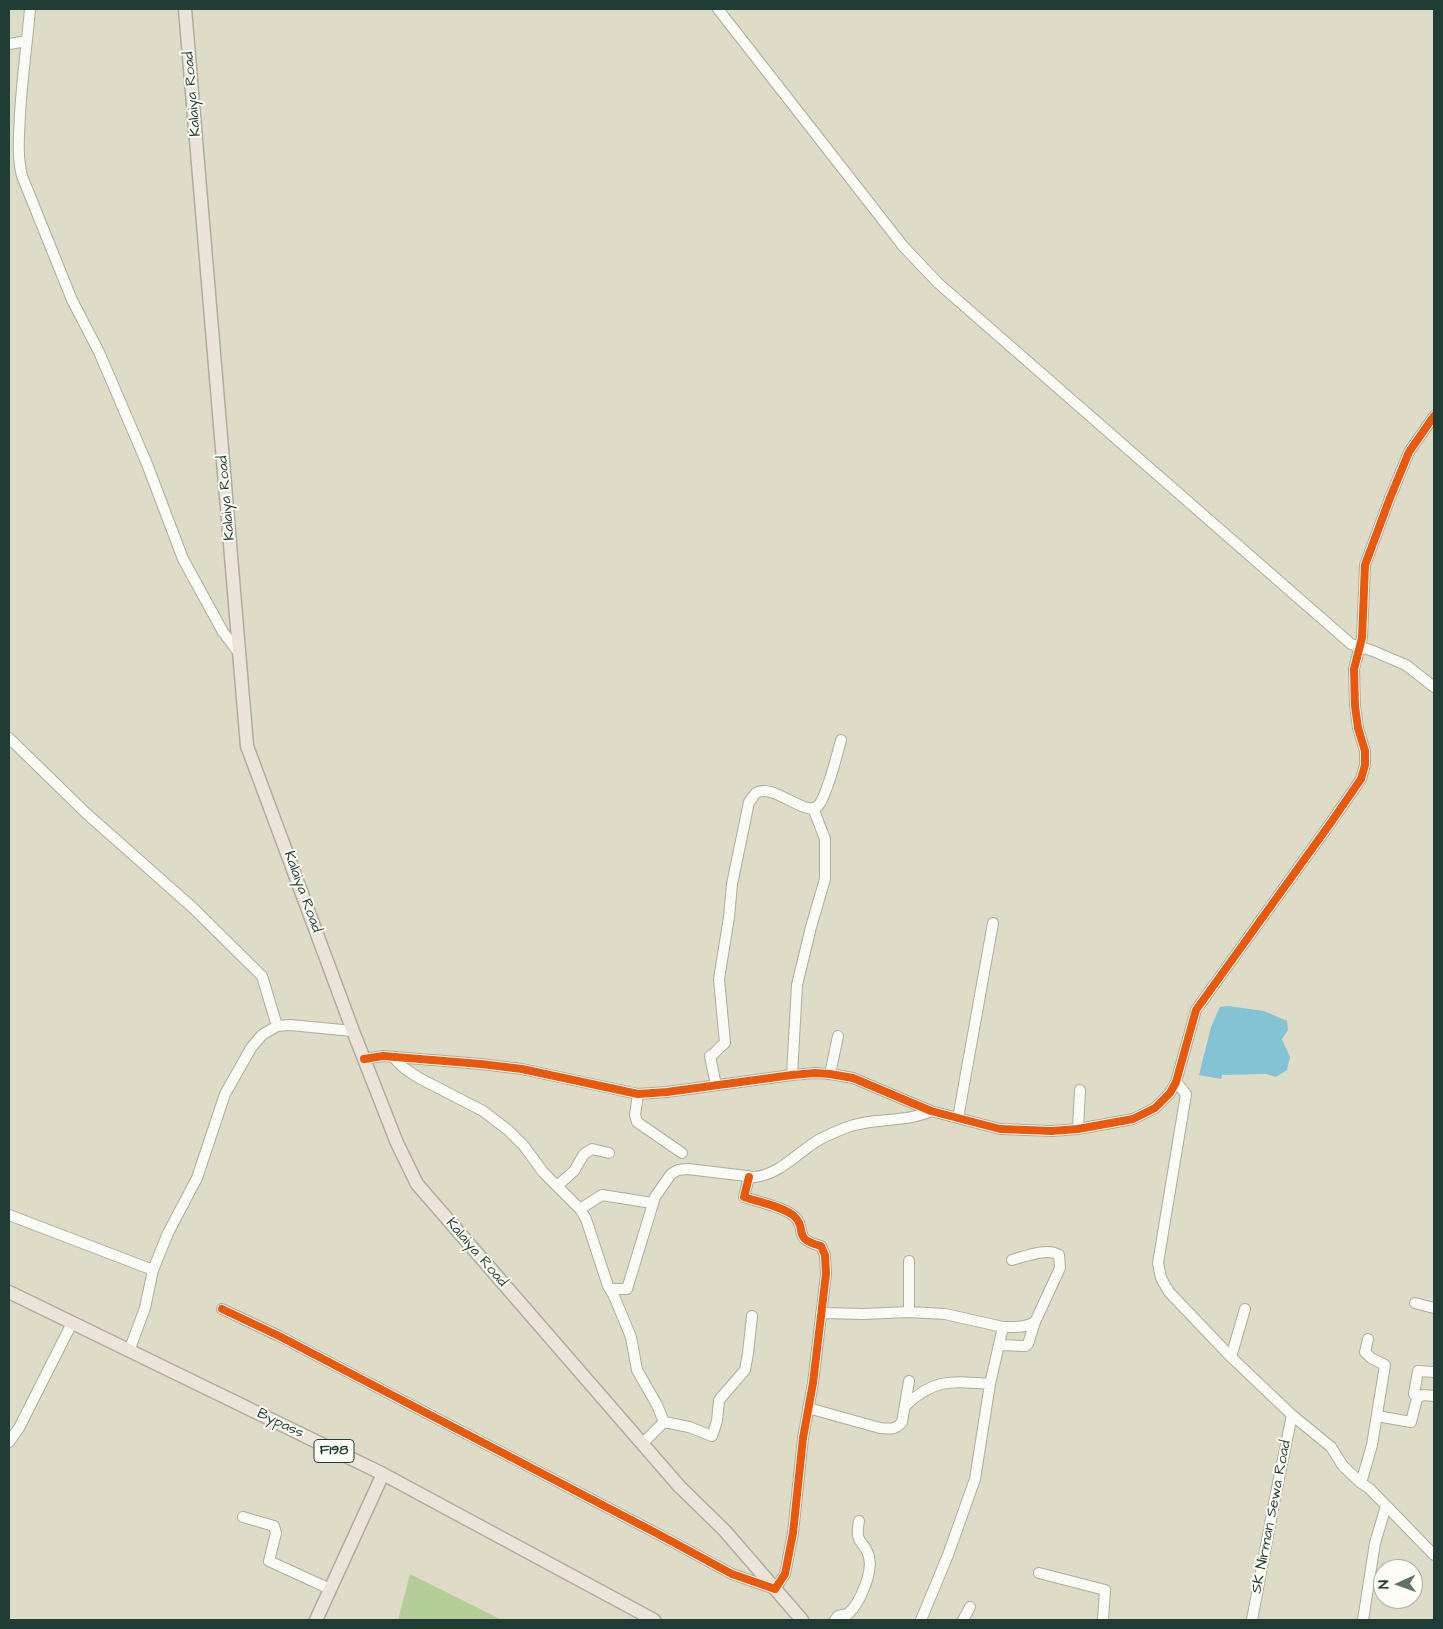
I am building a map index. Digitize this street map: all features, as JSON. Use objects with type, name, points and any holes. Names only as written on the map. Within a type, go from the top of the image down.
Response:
[{"type":"main road","name":"Kalaiya Road","points":[[185,9],[247,746],[353,1031],[397,1143],[417,1184],[679,1486],[725,1531],[802,1620]]},
{"type":"main road","name":"Bypass","points":[[9,1292],[383,1474],[654,1620]]},
{"type":"main road","points":[[316,1620],[383,1474]]},
{"type":"street","points":[[30,9],[13,146],[18,162],[31,201],[72,300],[99,352],[147,464],[183,560],[223,632],[240,654]]},
{"type":"street","points":[[718,9],[903,246],[932,277],[1351,644],[1373,650],[1406,665],[1434,687]]},
{"type":"street","points":[[9,44],[27,41]]},
{"type":"street","points":[[364,1059],[383,1056],[522,1069],[638,1094],[792,1075],[830,1074],[853,1078],[931,1111],[1000,1129],[1052,1131],[1078,1129],[1133,1119],[1155,1108],[1170,1093],[1176,1082],[1196,1010],[1361,779],[1365,765],[1365,751],[1358,728],[1355,706],[1354,669],[1362,638],[1365,564],[1409,452],[1434,416]]},
{"type":"street","points":[[9,738],[87,814],[192,907],[262,976],[278,1026]]},
{"type":"street","points":[[716,1085],[710,1056],[715,1054],[718,1048],[725,1043],[720,978],[732,884],[749,802],[756,793],[764,791],[774,792],[807,808],[813,808],[818,805],[831,776],[841,740]]},
{"type":"street","points":[[792,1075],[797,985],[825,879],[825,840],[813,808]]},
{"type":"street","points":[[958,1118],[993,923]]},
{"type":"street","points":[[129,1351],[146,1308],[153,1270],[168,1233],[197,1178],[225,1094],[252,1048],[262,1035],[278,1026],[290,1025],[353,1031]]},
{"type":"street","points":[[830,1074],[838,1036]]},
{"type":"street","points":[[393,1057],[404,1068],[419,1078],[482,1111],[508,1130],[524,1146],[542,1172],[580,1209],[586,1219],[610,1290],[631,1337],[636,1370],[657,1405],[664,1422]]},
{"type":"street","points":[[1176,1082],[1186,1094],[1158,1263],[1161,1278],[1169,1292],[1231,1357],[1292,1415],[1332,1446],[1343,1466],[1369,1488],[1434,1555]]},
{"type":"street","points":[[1078,1129],[1080,1090]]},
{"type":"street","points":[[638,1094],[635,1115],[637,1122],[682,1153]]},
{"type":"street","points":[[610,1290],[627,1289],[652,1202],[671,1174],[678,1170],[688,1169],[764,1176],[774,1172],[815,1142],[846,1127],[874,1120],[921,1115],[931,1111]]},
{"type":"street","points":[[557,1186],[574,1171],[584,1154],[592,1149],[609,1153]]},
{"type":"street","points":[[222,1309],[288,1341],[732,1574],[775,1589],[785,1574],[793,1533],[826,1274],[824,1250],[821,1246],[808,1242],[803,1238],[797,1218],[789,1212],[744,1197],[749,1176]]},
{"type":"street","points":[[580,1209],[602,1195],[652,1202]]},
{"type":"street","points":[[9,1215],[153,1270]]},
{"type":"street","points":[[999,1345],[1025,1346],[1028,1344],[1035,1322],[1060,1268],[1059,1255],[1050,1252],[1033,1254],[1012,1260]]},
{"type":"street","points":[[909,1262],[909,1312]]},
{"type":"street","points":[[1415,1303],[1434,1308]]},
{"type":"street","points":[[1231,1357],[1245,1309]]},
{"type":"street","points":[[821,1313],[909,1312],[945,1314],[1003,1327],[1020,1328],[1035,1322]]},
{"type":"street","points":[[664,1422],[689,1427],[712,1436],[718,1421],[719,1400],[745,1370],[752,1316]]},
{"type":"street","points":[[9,1442],[14,1428],[72,1323]]},
{"type":"street","points":[[921,1620],[948,1555],[975,1479],[980,1457],[990,1384],[1003,1327]]},
{"type":"street","points":[[1361,1483],[1372,1445],[1385,1365],[1371,1358],[1365,1352],[1368,1339]]},
{"type":"street","points":[[1377,1416],[1411,1422],[1416,1398],[1414,1394],[1418,1371],[1434,1372]]},
{"type":"street","points":[[808,1408],[880,1428],[892,1429],[898,1427],[902,1422],[909,1381]]},
{"type":"street","points":[[905,1406],[918,1394],[932,1386],[961,1382],[990,1384]]},
{"type":"street","points":[[1416,1398],[1423,1395],[1434,1396]]},
{"type":"street","name":"SK Nirman Sewa Road","points":[[1252,1620],[1292,1415]]},
{"type":"street","points":[[642,1444],[664,1422]]},
{"type":"street","points":[[1363,1620],[1375,1543],[1386,1506]]},
{"type":"street","points":[[243,1516],[274,1526],[276,1533],[269,1561],[330,1590]]},
{"type":"street","points":[[835,1620],[838,1616],[848,1614],[858,1601],[869,1570],[869,1555],[858,1539],[859,1521]]},
{"type":"street","points":[[1039,1573],[1105,1590],[1103,1620]]},
{"type":"street","points":[[963,1620],[970,1607]]},
{"type":"green space","points":[[410,1574],[502,1620],[398,1620]]},
{"type":"water","points":[[1228,1006],[1264,1011],[1287,1021],[1288,1030],[1282,1039],[1290,1057],[1287,1070],[1276,1077],[1266,1074],[1222,1075],[1221,1079],[1199,1075],[1211,1027],[1220,1007]]},
{"type":"cycle path","points":[[364,1059],[383,1056],[522,1069],[638,1094],[667,1092],[792,1075],[830,1074],[853,1078],[931,1111],[1000,1129],[1052,1131],[1078,1129],[1133,1119],[1155,1108],[1170,1093],[1176,1082],[1196,1010],[1361,779],[1365,765],[1365,751],[1358,728],[1355,706],[1354,669],[1362,638],[1365,565],[1409,452],[1434,416]]},
{"type":"cycle path","points":[[222,1309],[279,1336],[732,1574],[775,1589],[785,1574],[793,1533],[803,1438],[813,1383],[826,1274],[825,1255],[821,1246],[803,1237],[799,1222],[791,1213],[744,1197],[749,1177]]}]
